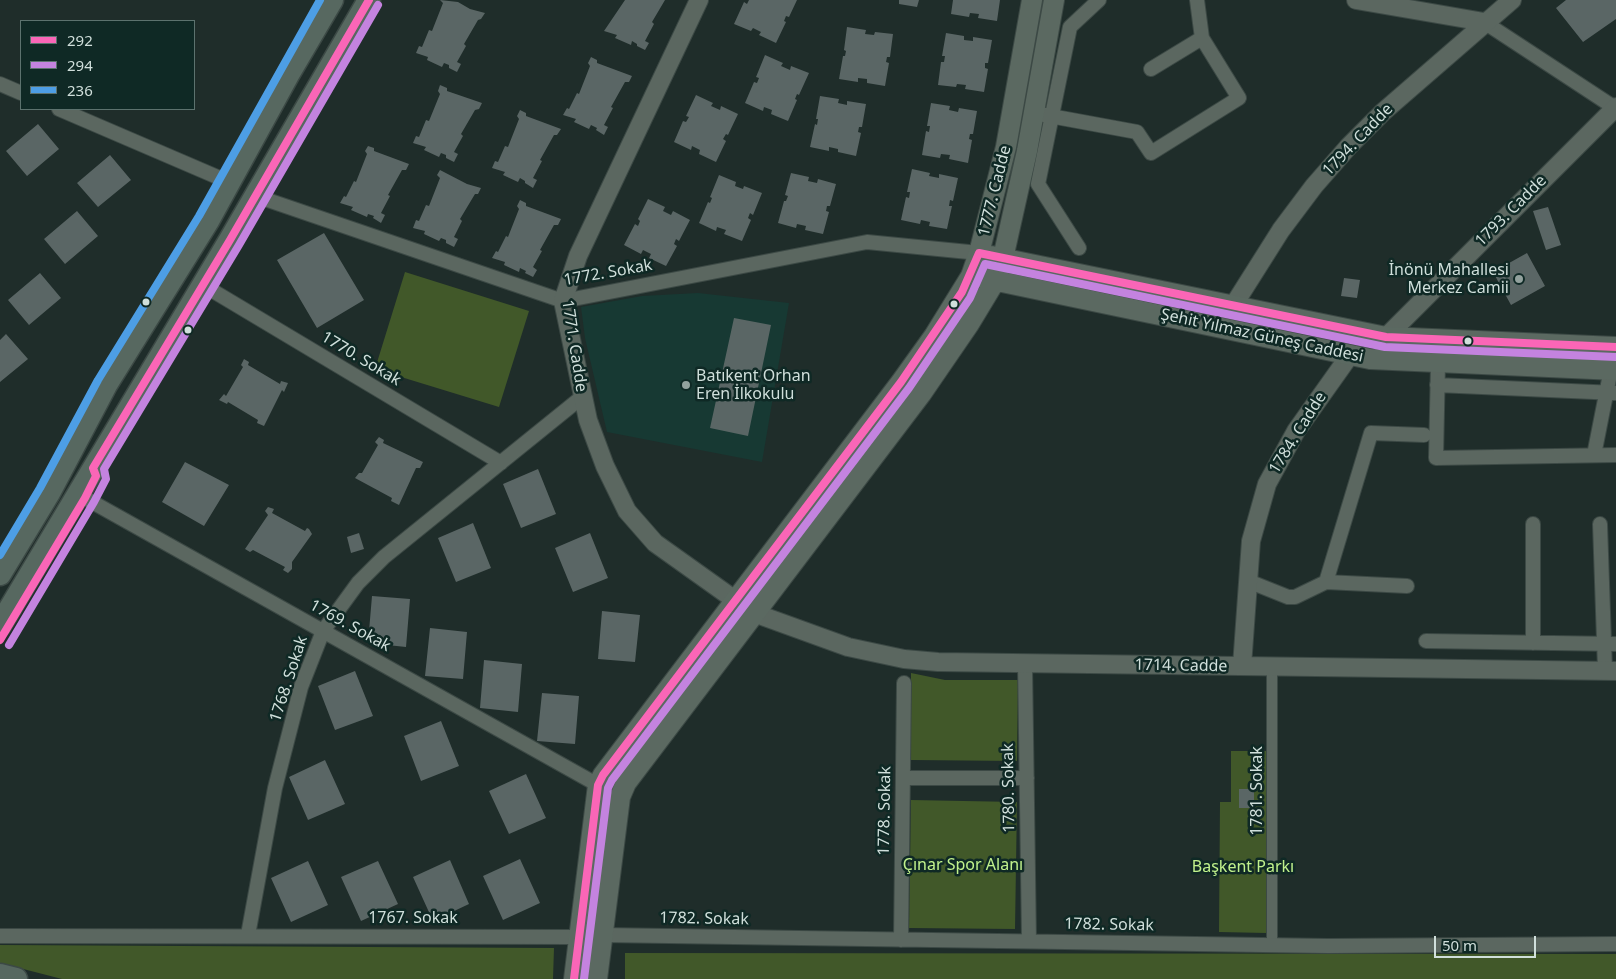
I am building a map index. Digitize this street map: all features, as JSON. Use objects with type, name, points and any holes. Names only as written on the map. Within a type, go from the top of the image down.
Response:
[{"type":"main road","points":[[0,574],[48,493],[106,385],[208,221],[332,0]]},
{"type":"main road","points":[[0,625],[256,196],[369,0]]},
{"type":"main road","name":"1777. Cadde","points":[[574,979],[598,785],[610,766],[901,382],[934,336],[971,276],[979,254],[1006,147],[1032,0]]},
{"type":"main road","name":"1777. Cadde","points":[[597,979],[622,789],[921,394],[969,324],[994,281],[1003,258],[1043,115],[1054,0]]},
{"type":"main road","name":"Şehit Yılmaz Güneş Caddesi","points":[[979,254],[1386,336],[1616,347]]},
{"type":"main road","name":"Şehit Yılmaz Güneş Caddesi","points":[[971,276],[1350,355],[1392,361],[1613,370]]},
{"type":"main road","points":[[1229,330],[1234,306]]},
{"type":"main road","points":[[0,545],[58,446],[90,415]]},
{"type":"main road","points":[[0,640],[34,580],[86,498],[96,476],[93,468]]},
{"type":"main road","points":[[735,600],[754,614]]},
{"type":"main road","points":[[0,975],[16,979]]},
{"type":"street","name":"1771. Cadde","points":[[699,0],[578,256],[563,301],[582,397],[605,466],[616,491],[631,517],[655,543],[735,600]]},
{"type":"street","points":[[1079,248],[1038,184],[1043,115],[1070,27],[1099,0]]},
{"type":"street","points":[[1043,115],[1137,132],[1150,153],[1239,98],[1202,38],[1197,0]]},
{"type":"street","points":[[1356,0],[1484,22],[1616,108]]},
{"type":"street","name":"1794. Cadde","points":[[1234,306],[1281,230],[1314,186],[1383,112],[1484,22],[1512,0]]},
{"type":"street","points":[[1151,69],[1202,38]]},
{"type":"street","points":[[0,84],[20,93]]},
{"type":"street","name":"1793. Cadde","points":[[1386,336],[1616,108]]},
{"type":"street","points":[[60,110],[229,182]]},
{"type":"street","name":"1772. Sokak","points":[[256,196],[563,301],[867,242],[979,254]]},
{"type":"street","name":"1770. Sokak","points":[[203,285],[501,463]]},
{"type":"street","name":"1784. Cadde","points":[[1242,666],[1251,541],[1267,484],[1296,431],[1350,355]]},
{"type":"street","points":[[1438,363],[1436,458],[1616,455]]},
{"type":"street","points":[[1594,456],[1611,392],[1613,370]]},
{"type":"street","points":[[1437,385],[1611,392]]},
{"type":"street","name":"1768. Sokak","points":[[248,935],[275,788],[301,687],[323,631],[358,583],[384,557],[582,397]]},
{"type":"street","points":[[1326,582],[1371,433],[1424,435]]},
{"type":"street","name":"1769. Sokak","points":[[86,498],[598,785]]},
{"type":"street","points":[[1533,524],[1533,643]]},
{"type":"street","points":[[1600,524],[1610,644],[1610,670]]},
{"type":"street","points":[[1248,581],[1288,597],[1296,597],[1326,582],[1407,586]]},
{"type":"street","name":"1714. Cadde","points":[[754,614],[848,647],[895,658],[938,662],[1610,670]]},
{"type":"street","points":[[1426,641],[1610,644]]},
{"type":"street","name":"1780. Sokak","points":[[1025,664],[1029,942]]},
{"type":"street","name":"1781. Sokak","points":[[1272,667],[1272,945]]},
{"type":"street","name":"1778. Sokak","points":[[901,940],[904,683]]},
{"type":"street","points":[[903,778],[1027,778]]},
{"type":"street","name":"1782. Sokak","points":[[602,935],[1272,945],[1616,944]]},
{"type":"street","name":"1767. Sokak","points":[[0,936],[579,937]]},
{"type":"shaded area","name":"Batıkent Orhan Eren İlkokulu","points":[[698,293],[789,303],[762,462],[607,432],[585,338],[581,307],[642,296]]},
{"type":"green space","points":[[405,272],[529,311],[499,407],[375,369]]},
{"type":"green space","points":[[911,673],[945,680],[1018,680],[1017,761],[911,760]]},
{"type":"green space","name":"Başkent Parkı","points":[[1231,751],[1267,751],[1267,933],[1219,932],[1220,802],[1231,802]]},
{"type":"green space","name":"Çınar Spor Alanı","points":[[911,800],[1017,802],[1015,929],[909,928]]},
{"type":"green space","points":[[0,945],[554,948],[553,979],[62,979],[0,963]]},
{"type":"green space","points":[[625,953],[1616,954],[1616,979],[625,979]]},
{"type":"building","points":[[440,0],[458,2],[470,9],[485,13],[478,20],[464,44],[466,46],[457,62],[461,64],[457,72],[449,68],[449,65],[444,63],[442,67],[427,60],[428,57],[416,53],[419,46],[422,47],[429,30],[432,31],[443,3]]},
{"type":"building","points":[[625,0],[665,0],[652,22],[654,24],[645,41],[649,43],[645,50],[632,41],[631,45],[615,38],[617,35],[604,31]]},
{"type":"building","points":[[749,0],[797,0],[789,17],[786,16],[784,21],[786,22],[776,43],[759,35],[761,32],[753,28],[751,31],[734,24],[744,2],[747,4]]},
{"type":"building","points":[[899,0],[919,0],[917,7],[899,4]]},
{"type":"building","points":[[953,0],[1000,0],[997,21],[978,18],[979,14],[970,13],[969,17],[951,14]]},
{"type":"building","points":[[1566,0],[1616,0],[1616,19],[1583,42],[1556,8]]},
{"type":"building","points":[[847,27],[866,30],[865,34],[874,35],[875,32],[893,34],[890,57],[887,57],[886,62],[889,63],[885,86],[867,83],[867,79],[858,78],[858,82],[839,79],[843,56],[845,56],[846,51],[844,50]]},
{"type":"building","points":[[946,33],[964,36],[964,40],[973,41],[973,37],[992,40],[988,63],[985,63],[985,68],[988,69],[984,92],[965,89],[966,85],[957,84],[956,87],[938,85],[941,62],[944,62],[945,56],[942,56]]},
{"type":"building","points":[[765,55],[783,63],[781,66],[790,70],[791,66],[809,73],[799,95],[797,94],[795,99],[797,100],[788,121],[771,114],[772,110],[764,107],[763,111],[745,103],[754,82],[757,83],[759,78],[756,77]]},
{"type":"building","points":[[591,57],[597,60],[597,63],[632,76],[629,82],[625,82],[611,107],[613,108],[604,125],[608,127],[604,135],[591,125],[589,129],[574,122],[576,119],[563,115],[567,108],[569,109],[577,93],[579,94],[590,66],[588,63]]},
{"type":"building","points":[[440,85],[447,88],[447,91],[482,103],[479,109],[475,110],[461,134],[463,136],[454,152],[458,154],[454,162],[446,158],[446,155],[441,153],[439,157],[424,150],[426,147],[413,143],[416,136],[419,137],[426,120],[429,121],[440,94],[438,91]]},
{"type":"building","points":[[696,95],[713,103],[711,106],[720,110],[721,106],[738,114],[728,135],[726,134],[723,139],[726,141],[716,162],[699,154],[700,150],[692,146],[691,150],[674,142],[683,121],[686,122],[689,117],[686,116]]},
{"type":"building","points":[[820,96],[839,99],[838,103],[847,105],[847,101],[866,104],[862,127],[859,127],[858,132],[861,133],[856,156],[838,152],[838,149],[829,147],[829,151],[810,147],[815,124],[817,125],[818,119],[816,119]]},
{"type":"building","points":[[931,103],[950,106],[949,110],[958,112],[959,108],[977,111],[973,134],[970,134],[969,139],[972,140],[968,163],[949,159],[950,155],[941,154],[940,158],[922,155],[926,131],[929,132],[930,126],[927,126]]},
{"type":"building","points":[[520,110],[526,113],[526,116],[561,129],[557,135],[554,135],[540,160],[542,161],[533,178],[537,180],[533,188],[520,178],[518,182],[503,175],[505,172],[492,168],[495,161],[498,162],[505,146],[508,147],[519,119],[517,116]]},
{"type":"building","points":[[38,124],[59,149],[27,176],[6,151]]},
{"type":"building","points":[[368,146],[374,148],[374,151],[409,164],[406,170],[402,170],[388,195],[390,196],[381,213],[385,215],[381,223],[373,218],[374,216],[368,214],[367,217],[351,210],[353,207],[340,203],[344,196],[346,197],[354,181],[356,182],[367,154],[365,151]]},
{"type":"building","points":[[110,155],[131,180],[98,207],[77,183]]},
{"type":"building","points":[[912,169],[930,173],[929,176],[939,178],[939,174],[958,178],[953,201],[950,200],[949,206],[952,206],[947,229],[929,226],[930,222],[921,220],[920,224],[901,220],[906,197],[909,198],[910,192],[907,192]]},
{"type":"building","points":[[440,170],[467,184],[481,188],[478,194],[475,194],[460,219],[462,221],[454,237],[458,239],[454,247],[446,243],[446,240],[441,238],[439,241],[424,234],[425,231],[413,228],[416,220],[419,221],[426,205],[429,206],[440,178],[437,175]]},
{"type":"building","points":[[791,173],[809,177],[808,181],[817,183],[818,179],[836,184],[830,206],[827,206],[826,211],[829,212],[823,234],[805,230],[806,226],[797,224],[796,228],[778,223],[784,201],[786,201],[788,196],[785,195]]},
{"type":"building","points":[[719,175],[736,182],[735,186],[743,189],[744,186],[762,193],[753,215],[750,213],[748,218],[751,220],[742,241],[724,234],[726,230],[717,227],[716,231],[699,223],[708,202],[710,203],[712,198],[710,197]]},
{"type":"building","points":[[648,199],[665,207],[663,211],[671,215],[673,211],[690,220],[679,241],[676,239],[674,244],[677,246],[666,266],[649,258],[651,254],[643,250],[641,254],[624,245],[635,224],[638,226],[640,221],[638,219]]},
{"type":"building","points":[[520,200],[526,203],[526,206],[561,219],[558,225],[554,225],[540,250],[542,251],[533,267],[537,270],[533,277],[520,268],[519,272],[504,265],[505,262],[492,258],[496,251],[498,252],[506,236],[508,237],[519,209],[517,206]]},
{"type":"building","points":[[1548,207],[1561,245],[1546,250],[1533,211]]},
{"type":"building","points":[[77,211],[98,236],[65,264],[44,239]]},
{"type":"building","points":[[324,233],[364,300],[317,328],[277,260]]},
{"type":"building","name":"İnönü Mahallesi Merkez Camii","points":[[1527,253],[1545,286],[1511,305],[1493,272]]},
{"type":"building","points":[[40,273],[61,298],[29,325],[8,300]]},
{"type":"building","points":[[1344,278],[1360,280],[1357,298],[1341,296]]},
{"type":"building","points":[[734,318],[771,325],[748,436],[710,428]]},
{"type":"building","points":[[6,334],[28,359],[0,382],[0,340]]},
{"type":"building","points":[[244,359],[249,362],[248,365],[280,384],[281,381],[288,383],[284,392],[282,390],[264,426],[257,423],[258,420],[228,402],[227,404],[219,400],[224,394],[226,396],[243,367],[241,365]]},
{"type":"building","points":[[379,437],[384,440],[383,443],[423,462],[420,468],[416,468],[399,505],[391,501],[392,498],[355,478],[359,473],[362,473],[378,445],[375,442]]},
{"type":"building","points":[[185,462],[229,485],[204,526],[162,502]]},
{"type":"building","points":[[538,469],[556,514],[521,528],[503,484]]},
{"type":"building","points":[[268,507],[274,509],[272,513],[305,531],[307,528],[309,529],[312,534],[292,562],[292,569],[288,573],[283,570],[285,567],[253,550],[250,552],[245,549],[268,515],[265,511]]},
{"type":"building","points":[[473,523],[491,568],[456,582],[438,538]]},
{"type":"building","points":[[359,533],[364,549],[351,553],[347,537]]},
{"type":"building","points":[[590,533],[608,578],[573,592],[555,548]]},
{"type":"building","points":[[372,596],[410,599],[406,647],[368,643]]},
{"type":"building","points":[[602,611],[640,615],[635,662],[598,659]]},
{"type":"building","points":[[430,628],[467,632],[463,679],[425,676]]},
{"type":"building","points":[[484,660],[522,664],[518,712],[480,708]]},
{"type":"building","points":[[355,671],[373,716],[335,730],[318,686]]},
{"type":"building","points":[[542,693],[579,696],[575,744],[537,741]]},
{"type":"building","points":[[441,721],[459,766],[421,781],[404,736]]},
{"type":"building","points":[[325,760],[345,804],[308,820],[289,777]]},
{"type":"building","points":[[526,774],[546,818],[509,834],[489,791]]},
{"type":"building","points":[[1239,789],[1254,789],[1254,808],[1239,808]]},
{"type":"building","points":[[520,859],[540,903],[503,920],[483,876]]},
{"type":"building","points":[[450,860],[469,904],[433,921],[413,877]]},
{"type":"building","points":[[308,861],[328,905],[291,922],[271,878]]},
{"type":"building","points":[[378,861],[398,904],[361,921],[341,877]]},
{"type":"transit line","name":"236","points":[[0,555],[40,488],[98,380],[199,216],[320,0]]},
{"type":"transit line","name":"292","points":[[0,640],[85,498],[96,476],[93,468],[230,240],[369,0]]},
{"type":"transit line","name":"294","points":[[9,645],[94,502],[106,479],[104,469],[239,245],[378,5]]},
{"type":"transit line","name":"292","points":[[574,979],[598,785],[603,775],[901,382],[962,292],[979,253],[1386,337],[1616,347]]},
{"type":"transit line","name":"294","points":[[584,979],[608,788],[612,780],[909,388],[970,298],[985,264],[1385,347],[1616,357]]},
{"type":"place","name":"İnönü Mahallesi Merkez Camii","points":[[1519,279]]},
{"type":"place","name":"Batıkent Orhan Eren İlkokulu","points":[[686,385]]}]
